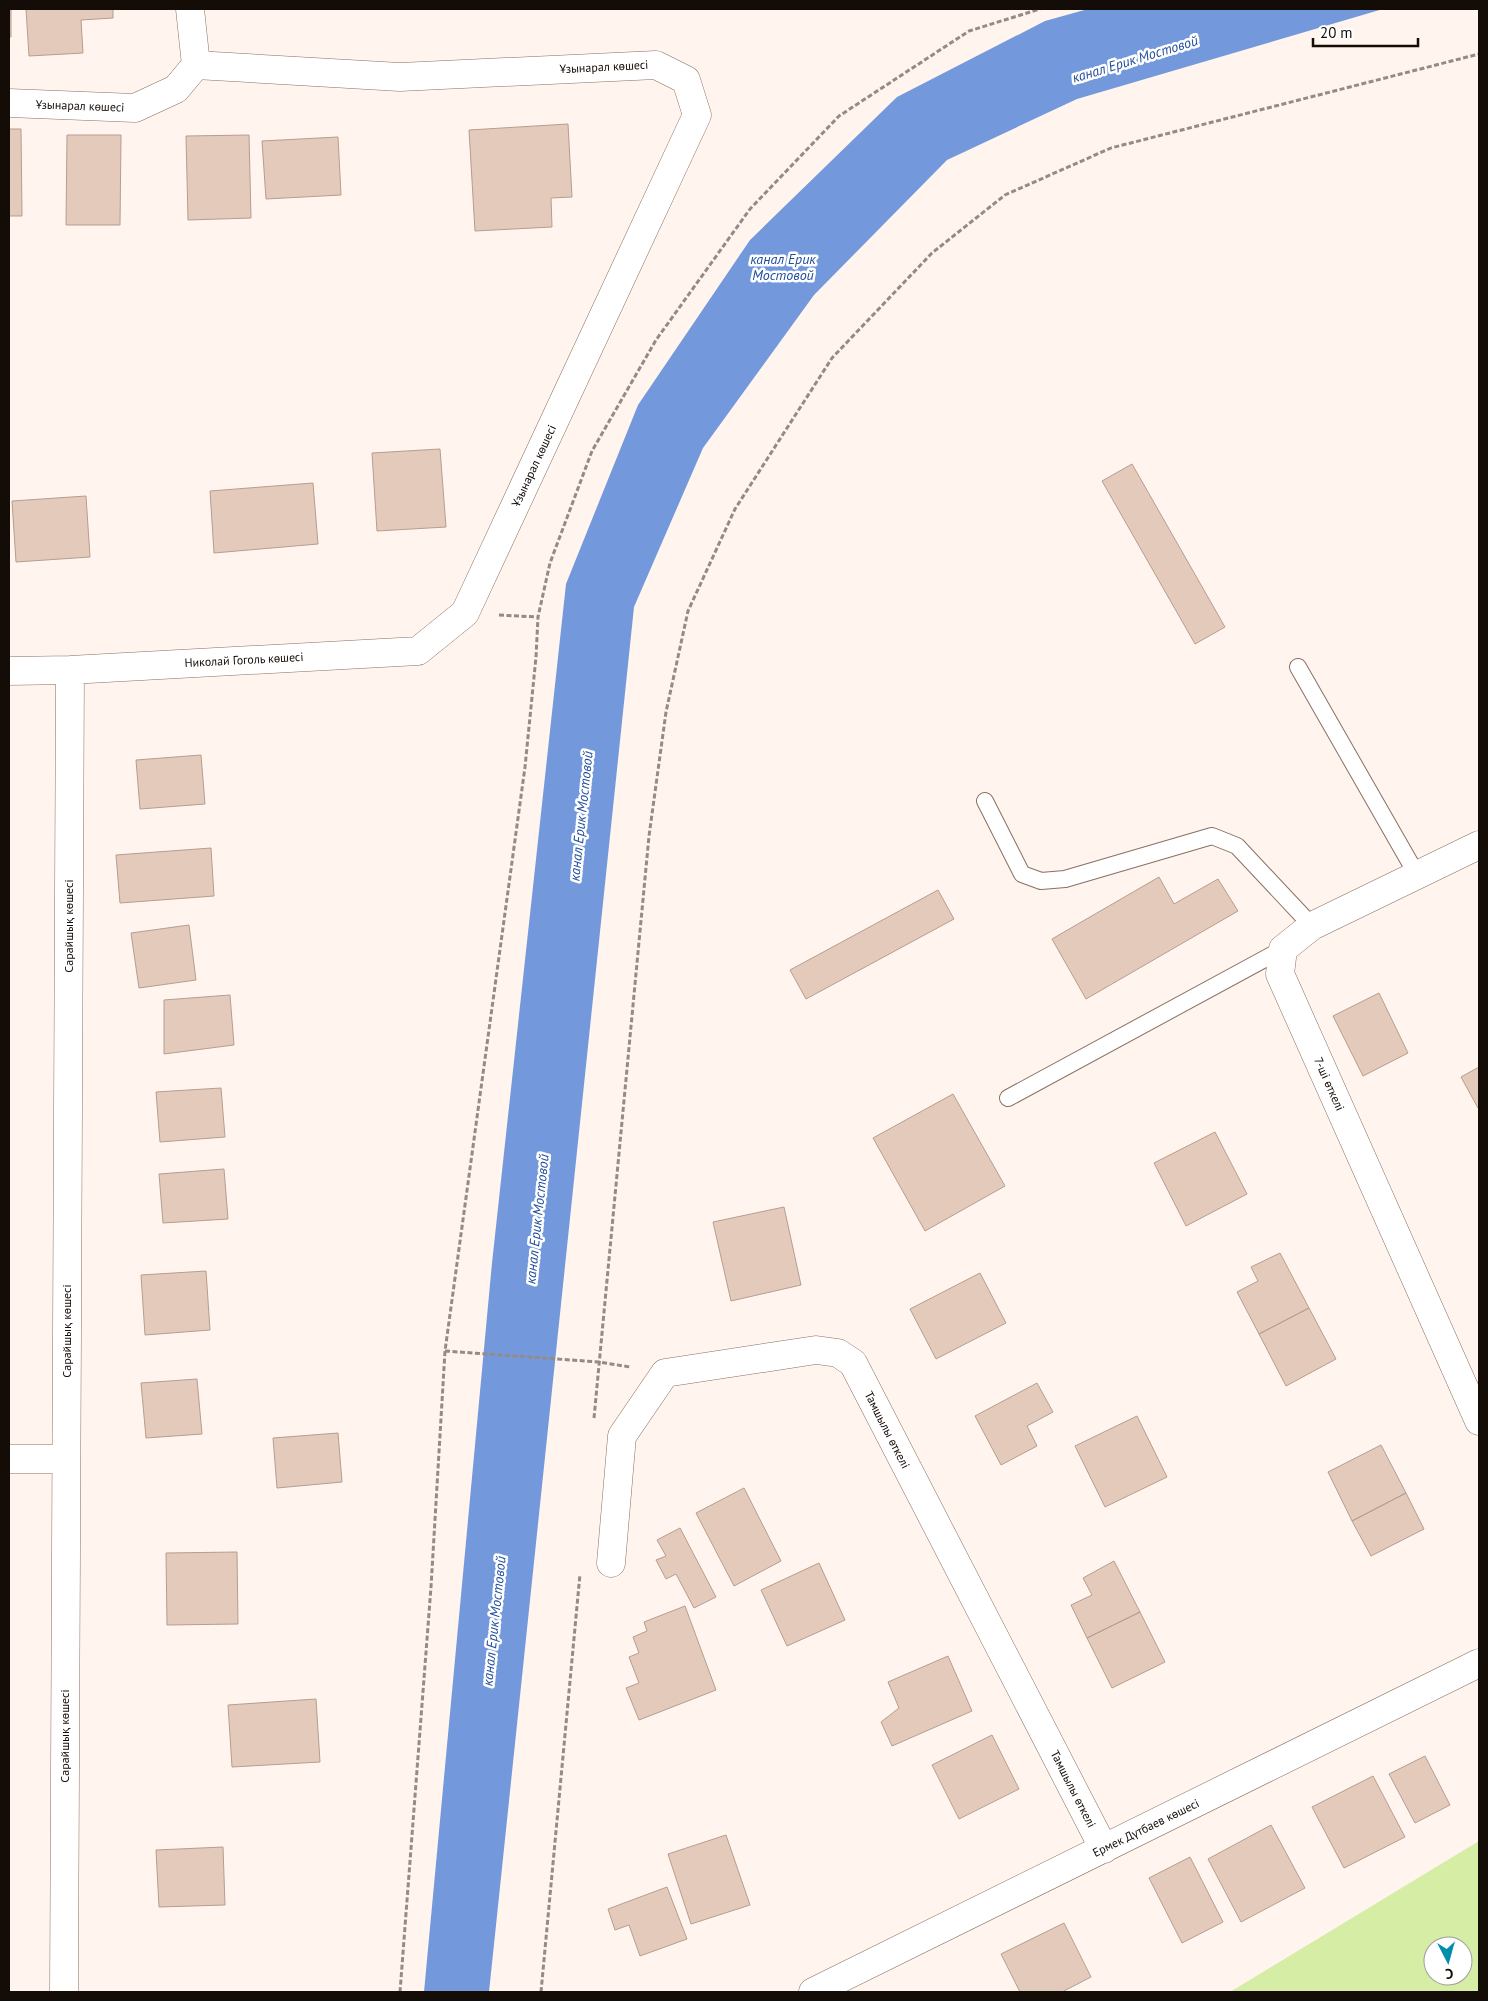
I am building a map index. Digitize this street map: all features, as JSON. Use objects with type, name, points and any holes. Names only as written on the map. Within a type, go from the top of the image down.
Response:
[{"type":"street","points":[[190,9],[196,65]]},
{"type":"street","name":"Ұзынарал көшесі","points":[[9,103],[136,108],[176,89],[196,65],[400,77],[656,65],[686,80],[697,115],[465,613]]},
{"type":"street","name":"Николай Гоголь көшесі","points":[[9,670],[70,670],[418,651],[465,613]]},
{"type":"street","name":"Сарайшық көшесі","points":[[64,1992],[70,670]]},
{"type":"street","points":[[1283,949],[1312,926],[1479,845]]},
{"type":"street","name":"7-шi өткелi","points":[[1283,949],[1280,974],[1479,1421]]},
{"type":"street","name":"Тамшылы өткелі","points":[[665,1373],[816,1350],[838,1353],[853,1363],[1104,1849]]},
{"type":"street","points":[[611,1563],[622,1436],[665,1373]]},
{"type":"street","points":[[9,1459],[66,1460]]},
{"type":"street","name":"Ермек Дүтбаев көшесi","points":[[813,1992],[1479,1663]]},
{"type":"lane","points":[[1298,666],[1417,875]]},
{"type":"lane","points":[[985,801],[1022,874],[1041,881],[1065,879],[1212,836],[1237,846],[1312,926]]},
{"type":"lane","points":[[1008,1098],[1283,949]]},
{"type":"path","points":[[400,1992],[431,1587],[445,1351],[525,767],[538,617],[550,563],[592,451],[656,340],[750,209],[838,116],[969,31],[1040,9]]},
{"type":"path","points":[[594,1421],[649,836],[666,712],[688,611],[735,508],[832,358],[932,254],[1005,195],[1111,148],[1479,54]]},
{"type":"path","points":[[445,1351],[599,1362],[665,1373]]},
{"type":"path","points":[[541,1992],[580,1568]]},
{"type":"green space","points":[[1479,1841],[1479,1992],[1230,1992]]},
{"type":"water","name":"канал Ерик Мостовой","points":[[1088,9],[1383,9],[1077,99],[947,160],[814,295],[703,448],[634,607],[489,1992],[424,1992],[492,1263],[566,584],[638,405],[750,240],[897,97],[1045,21]]},
{"type":"building","points":[[9,9],[11,9],[11,37],[9,37]]},
{"type":"building","points":[[26,9],[113,9],[113,18],[81,20],[83,53],[29,56]]},
{"type":"building","points":[[568,124],[572,197],[551,198],[552,227],[475,231],[469,130]]},
{"type":"building","points":[[9,129],[21,129],[22,216],[9,216]]},
{"type":"building","points":[[67,135],[121,135],[120,225],[66,225]]},
{"type":"building","points":[[249,135],[251,218],[188,220],[186,136]]},
{"type":"building","points":[[338,137],[341,195],[266,199],[262,141]]},
{"type":"building","points":[[440,449],[446,527],[377,531],[372,453]]},
{"type":"building","points":[[1132,464],[1225,627],[1195,644],[1102,481]]},
{"type":"building","points":[[313,483],[318,544],[214,553],[210,491]]},
{"type":"building","points":[[86,496],[90,557],[16,562],[12,501]]},
{"type":"building","points":[[201,755],[205,804],[140,809],[136,760]]},
{"type":"building","points":[[211,848],[214,896],[120,903],[116,855]]},
{"type":"building","points":[[1159,877],[1174,904],[1218,879],[1238,911],[1086,999],[1052,939]]},
{"type":"building","points":[[938,890],[954,919],[806,999],[790,970]]},
{"type":"building","points":[[189,925],[196,980],[139,988],[131,933]]},
{"type":"building","points":[[1379,993],[1408,1053],[1363,1076],[1333,1016]]},
{"type":"building","points":[[230,995],[234,1045],[164,1054],[164,1000]]},
{"type":"building","points":[[1479,1067],[1479,1107],[1478,1108],[1461,1077]]},
{"type":"building","points":[[221,1088],[225,1137],[160,1142],[156,1092]]},
{"type":"building","points":[[953,1094],[1005,1186],[925,1231],[873,1138]]},
{"type":"building","points":[[1215,1132],[1247,1194],[1186,1226],[1154,1163]]},
{"type":"building","points":[[224,1169],[228,1219],[163,1223],[159,1174]]},
{"type":"building","points":[[784,1207],[801,1285],[731,1301],[713,1222]]},
{"type":"building","points":[[1280,1253],[1309,1308],[1259,1334],[1237,1292],[1258,1281],[1251,1267]]},
{"type":"building","points":[[206,1271],[210,1330],[145,1335],[141,1275]]},
{"type":"building","points":[[980,1273],[1006,1323],[936,1359],[910,1309]]},
{"type":"building","points":[[1309,1308],[1336,1359],[1286,1386],[1259,1334]]},
{"type":"building","points":[[197,1379],[202,1434],[146,1438],[141,1383]]},
{"type":"building","points":[[1037,1383],[1053,1412],[1027,1426],[1037,1446],[1001,1465],[975,1416]]},
{"type":"building","points":[[1137,1416],[1167,1477],[1105,1507],[1075,1446]]},
{"type":"building","points":[[338,1433],[342,1482],[277,1488],[273,1438]]},
{"type":"building","points":[[1381,1445],[1406,1493],[1352,1521],[1328,1472]]},
{"type":"building","points":[[744,1488],[781,1561],[734,1586],[696,1513]]},
{"type":"building","points":[[1406,1493],[1424,1529],[1371,1556],[1352,1521]]},
{"type":"building","points":[[680,1528],[716,1597],[694,1608],[676,1574],[666,1579],[656,1560],[666,1556],[657,1540]]},
{"type":"building","points":[[237,1552],[238,1624],[167,1625],[166,1553]]},
{"type":"building","points":[[1114,1561],[1140,1612],[1087,1638],[1071,1605],[1092,1595],[1083,1578]]},
{"type":"building","points":[[819,1563],[845,1620],[787,1646],[761,1590]]},
{"type":"building","points":[[685,1606],[716,1690],[639,1720],[626,1688],[639,1683],[629,1657],[639,1653],[633,1637],[647,1631],[644,1622]]},
{"type":"building","points":[[1140,1612],[1165,1662],[1112,1688],[1087,1638]]},
{"type":"building","points":[[948,1656],[972,1711],[892,1746],[881,1722],[899,1708],[888,1682]]},
{"type":"building","points":[[316,1699],[320,1762],[232,1767],[228,1705]]},
{"type":"building","points":[[992,1735],[1019,1789],[959,1819],[932,1765]]},
{"type":"building","points":[[1425,1756],[1450,1805],[1415,1823],[1389,1774]]},
{"type":"building","points":[[1373,1776],[1405,1837],[1344,1868],[1312,1807]]},
{"type":"building","points":[[1271,1825],[1305,1888],[1241,1922],[1208,1859]]},
{"type":"building","points":[[726,1835],[750,1905],[691,1924],[668,1854]]},
{"type":"building","points":[[223,1847],[225,1905],[159,1907],[156,1850]]},
{"type":"building","points":[[1190,1857],[1223,1922],[1182,1943],[1149,1878]]},
{"type":"building","points":[[667,1887],[687,1939],[640,1956],[629,1925],[615,1930],[608,1909]]},
{"type":"building","points":[[1064,1923],[1091,1977],[1062,1992],[1020,1992],[1001,1954]]}]
